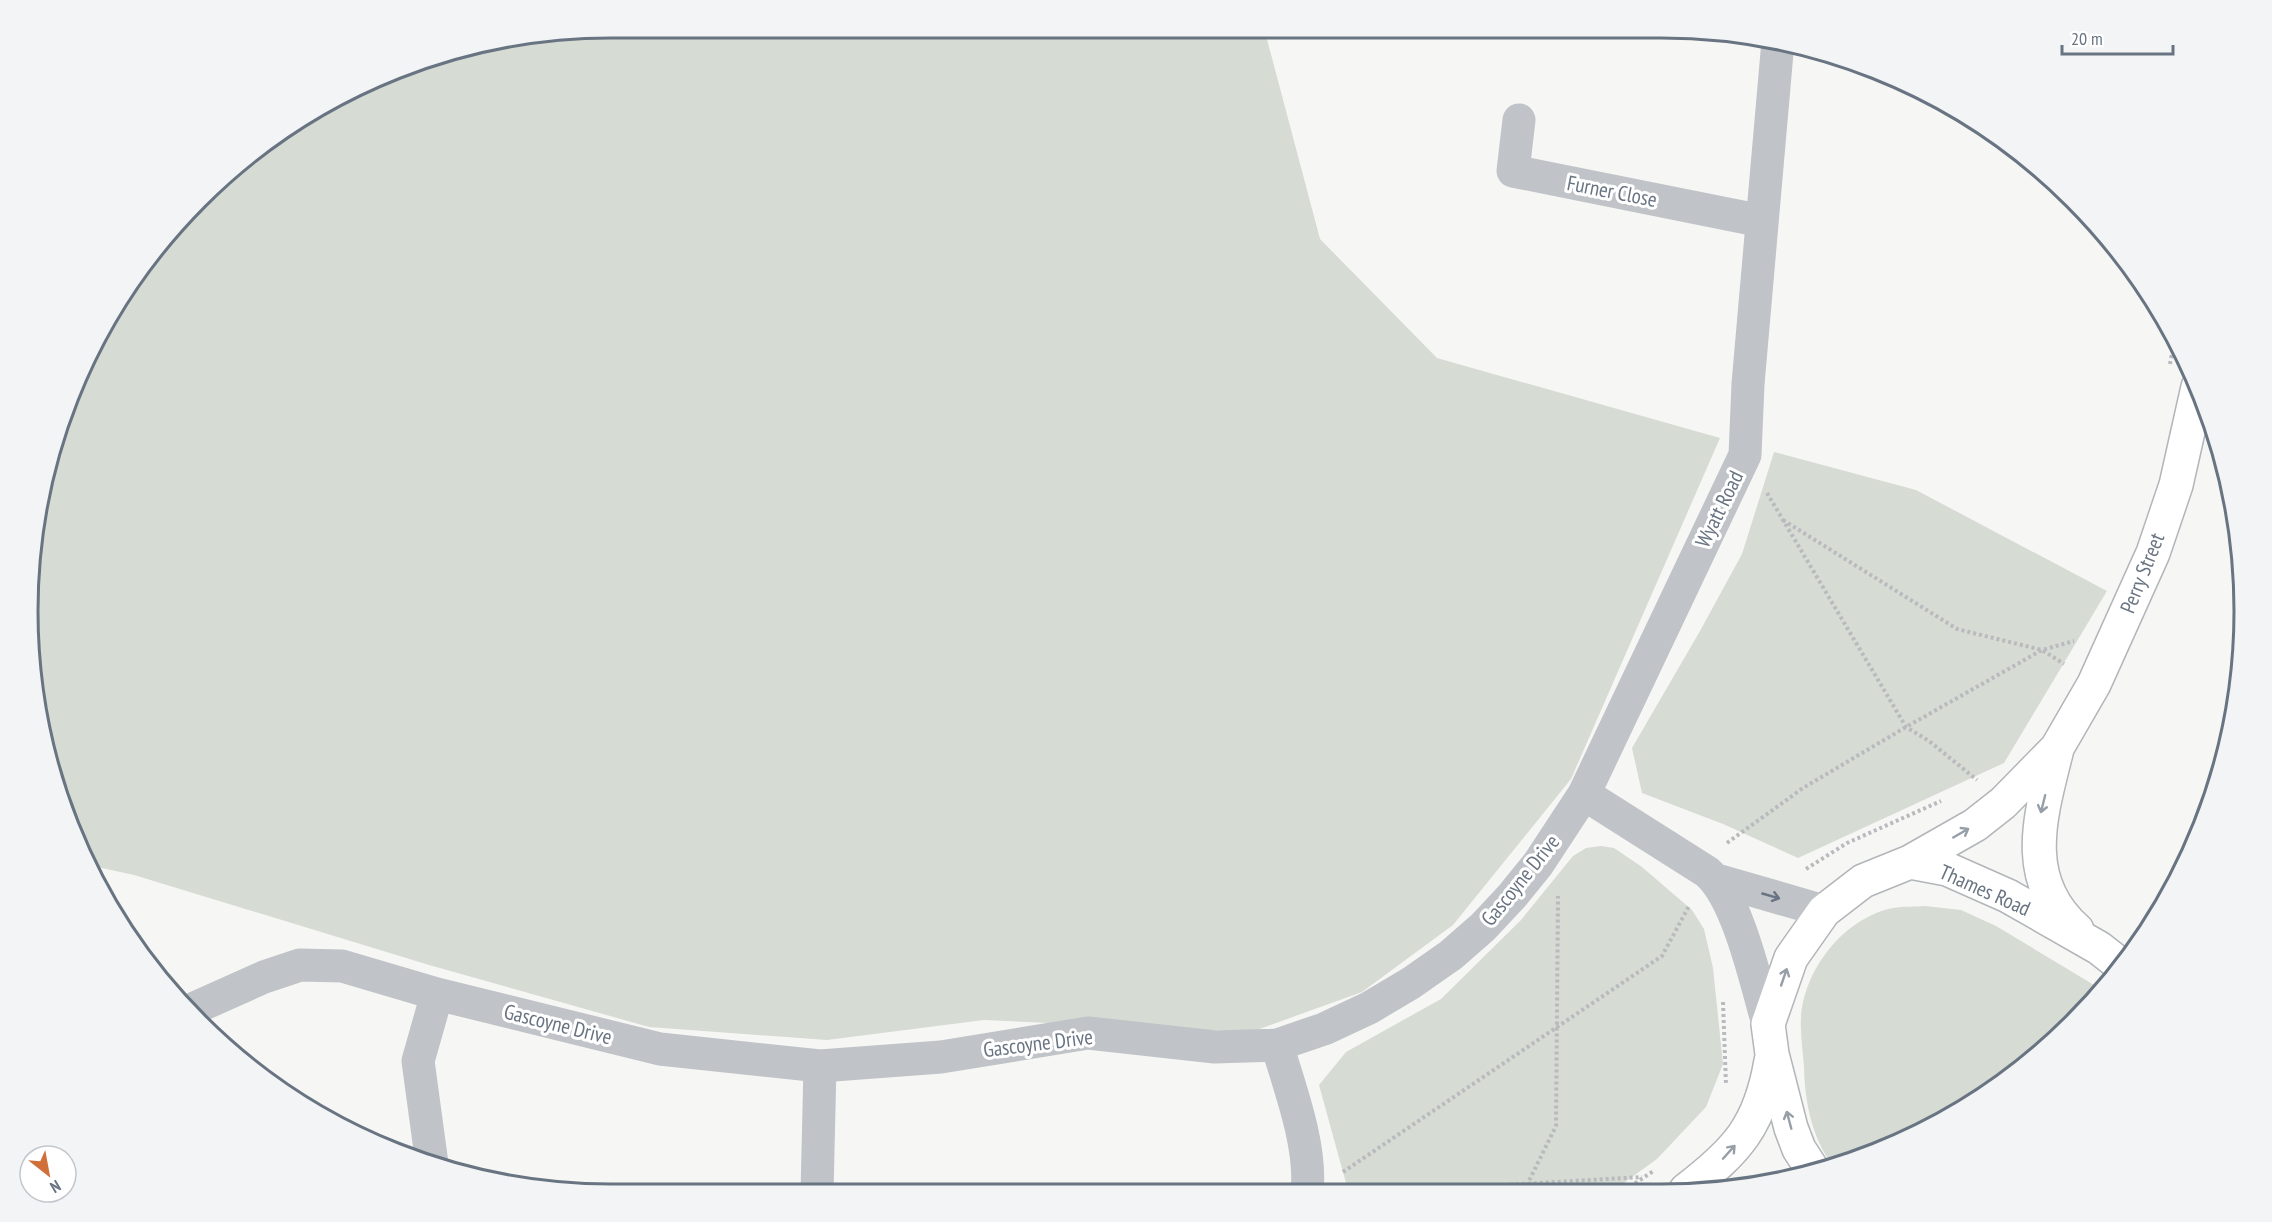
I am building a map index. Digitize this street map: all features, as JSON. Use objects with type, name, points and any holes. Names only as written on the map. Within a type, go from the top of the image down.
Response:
[{"type":"main road","name":"Perry Street","points":[[1910,861],[1975,825],[2003,803],[2057,748],[2094,684],[2153,553],[2176,485],[2195,402]]},
{"type":"main road","name":"Perry Street","points":[[2057,748],[2040,818],[2038,840],[2041,875],[2061,916],[2110,957]]},
{"type":"main road","points":[[1694,1183],[1730,1152],[1753,1122],[1766,1090],[1770,1039],[1791,958],[1824,911],[1863,881],[1910,861]]},
{"type":"main road","name":"Thames Road","points":[[1910,861],[1947,869],[1979,882],[2008,896],[2110,957]]},
{"type":"main road","points":[[1770,1039],[1791,1128],[1799,1149],[1809,1165]]},
{"type":"street","name":"Wyatt Road","points":[[1584,794],[1745,455],[1748,384],[1777,50]]},
{"type":"street","name":"Furner Close","points":[[1519,120],[1512,171],[1762,221]]},
{"type":"street","name":"Gascoyne Drive","points":[[196,1007],[264,977],[300,965],[342,966],[437,994],[660,1049],[820,1066],[941,1057],[1088,1033],[1215,1047],[1277,1045],[1324,1029],[1369,1008],[1411,983],[1451,955],[1483,927],[1538,864],[1584,794]]},
{"type":"street","points":[[1584,794],[1707,872],[1705,889]]},
{"type":"street","points":[[1705,889],[1824,911]]},
{"type":"street","points":[[1705,889],[1730,903],[1770,1039]]},
{"type":"street","points":[[431,1155],[418,1061],[437,994]]},
{"type":"street","points":[[1277,1045],[1292,1095],[1306,1156],[1308,1177],[1319,1184]]},
{"type":"street","points":[[817,1184],[820,1066]]},
{"type":"path","points":[[1745,455],[1906,727],[1929,741],[1980,782],[1970,787]]},
{"type":"path","points":[[1782,519],[1957,629],[2042,650],[2070,668]]},
{"type":"path","points":[[1732,852],[1722,847],[1803,788],[2042,650],[2080,640]]},
{"type":"path","points":[[1803,870],[1847,843],[1950,796]]},
{"type":"path","points":[[1529,1182],[1556,1126],[1558,884],[1538,864]]},
{"type":"path","points":[[1322,1184],[1662,956],[1705,889]]},
{"type":"path","points":[[1723,1000],[1727,1081],[1725,1089]]},
{"type":"path","points":[[1501,1184],[1642,1178]]},
{"type":"shaded area","points":[[611,37],[1266,37],[1320,239],[1437,358],[1720,438],[1571,779],[1453,925],[1362,992],[1251,1032],[984,1020],[827,1040],[649,1027],[429,965],[134,875],[98,867],[97,865],[68,795],[57,759],[42,686],[38,611],[42,536],[57,463],[81,392],[114,324],[134,292],[180,233],[205,205],[233,180],[292,134],[324,114],[392,81],[463,57],[536,42]]},
{"type":"shaded area","points":[[1774,452],[1916,490],[2107,591],[2004,763],[1798,858],[1723,824],[1642,793],[1632,748],[1742,554]]},
{"type":"shaded area","points":[[1601,846],[1614,848],[1642,867],[1692,910],[1704,929],[1713,968],[1723,1064],[1706,1107],[1657,1159],[1622,1184],[1347,1184],[1319,1085],[1346,1052],[1441,999],[1521,920],[1573,856],[1586,848]]},
{"type":"shaded area","points":[[1925,906],[1961,910],[1996,926],[2095,986],[2067,1017],[2039,1042],[1980,1088],[1915,1125],[1880,1141],[1828,1159],[1815,1133],[1806,1094],[1801,1037],[1804,1000],[1819,964],[1843,934],[1875,914],[1901,907]]}]
